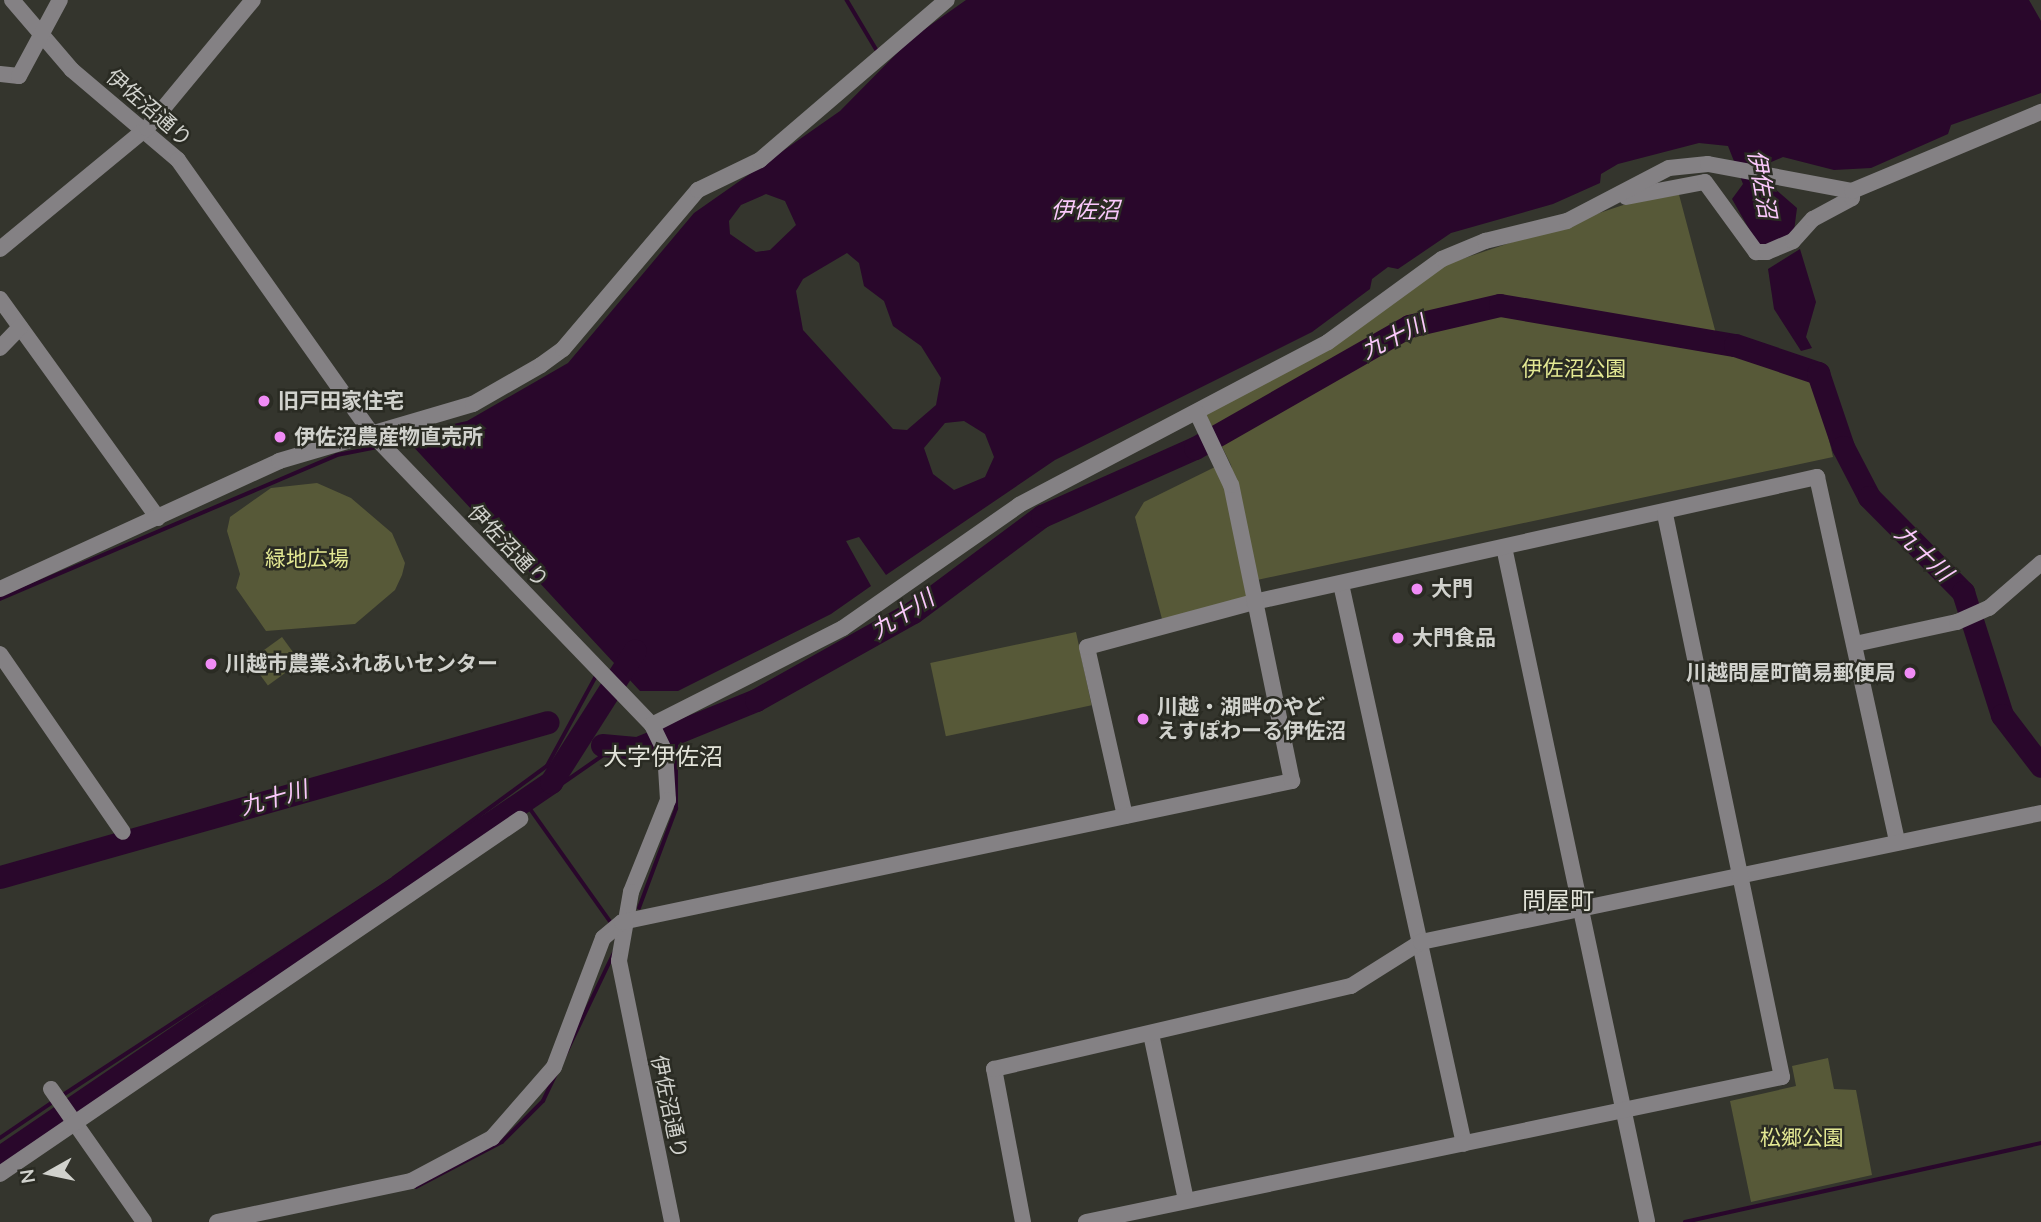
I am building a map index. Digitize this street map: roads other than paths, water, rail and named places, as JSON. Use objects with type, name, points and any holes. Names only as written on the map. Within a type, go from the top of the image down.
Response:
[{"type":"street","name":"伊佐沼通り","points":[[12,0],[40,37],[147,128],[206,196],[371,433],[653,728],[665,752],[668,800],[662,826],[622,922],[625,999],[672,1222]]},
{"type":"street","points":[[0,74],[19,76],[60,0]]},
{"type":"street","points":[[0,589],[279,461],[473,404],[563,349],[698,190],[760,160],[947,0]]},
{"type":"street","points":[[0,249],[147,128],[248,2]]},
{"type":"street","points":[[1590,209],[1669,168],[1732,168],[1852,191],[2041,112]]},
{"type":"street","points":[[653,728],[843,628],[1019,505],[1328,342],[1442,259],[1649,190],[1705,181],[1716,189],[1756,252],[1767,252],[1793,241],[1813,219],[1852,198],[1852,191]]},
{"type":"street","points":[[0,299],[158,518]]},
{"type":"street","points":[[0,348],[20,327]]},
{"type":"street","points":[[217,1222],[411,1181],[492,1138],[554,1067],[603,938],[622,922],[1292,782],[1231,485],[1197,412]]},
{"type":"street","points":[[1125,816],[1087,646],[1254,602],[1665,514],[1817,477],[1897,842]]},
{"type":"street","points":[[1086,1222],[1464,1144],[1783,1074],[1665,514]]},
{"type":"street","points":[[1504,547],[1578,908],[1647,1221]]},
{"type":"street","points":[[1855,644],[1957,622],[1989,608],[2041,563]]},
{"type":"street","points":[[1341,584],[1422,942],[1464,1144]]},
{"type":"street","points":[[0,654],[123,832]]},
{"type":"street","points":[[1023,1222],[994,1069],[1351,986],[1422,942],[1741,873],[2041,813]]},
{"type":"street","points":[[0,1174],[520,819]]},
{"type":"street","points":[[1151,1034],[1186,1200]]},
{"type":"street","points":[[51,1089],[144,1222]]},
{"type":"water","name":"伊佐沼","points":[[966,0],[2029,0],[2041,21],[2041,93],[1951,125],[1948,134],[1871,168],[1834,170],[1783,157],[1769,163],[1774,188],[1797,208],[1794,231],[1767,247],[1757,243],[1732,199],[1743,184],[1728,146],[1699,143],[1618,164],[1601,174],[1600,183],[1553,204],[1451,233],[1398,269],[1388,267],[1372,279],[1370,289],[1312,332],[1055,460],[886,575],[859,537],[846,541],[871,586],[831,614],[678,691],[640,691],[409,442],[413,433],[467,421],[568,363],[694,213],[840,111],[912,38]],"holes":[[[766,194],[785,201],[796,225],[770,250],[756,252],[730,234],[729,221],[741,205]],[[847,253],[859,263],[864,286],[884,301],[893,326],[921,346],[941,378],[936,405],[907,430],[893,429],[803,330],[796,291],[803,279]],[[964,421],[985,434],[994,457],[985,477],[954,490],[933,474],[924,448],[945,423]]]},
{"type":"water","points":[[1800,249],[1816,302],[1806,337],[1812,348],[1801,351],[1774,309],[1768,269]]},
{"type":"waterway","points":[[847,0],[878,52]]},
{"type":"waterway","name":"九十川","points":[[602,745],[638,748],[756,700],[913,612],[1042,516],[1195,448],[1409,326],[1500,305],[1735,345],[1818,373],[1843,447],[1869,497],[1963,592],[2002,715],[2041,766]]},
{"type":"waterway","points":[[389,445],[412,442]]},
{"type":"waterway","points":[[0,599],[337,455],[378,447]]},
{"type":"waterway","points":[[0,1157],[551,782],[635,650]]},
{"type":"waterway","points":[[63,1095],[394,878],[547,766],[596,676]]},
{"type":"waterway","name":"九十川","points":[[0,877],[548,722]]},
{"type":"waterway","points":[[639,908],[676,809],[676,735]]},
{"type":"waterway","points":[[520,813],[605,754],[638,748]]},
{"type":"waterway","points":[[524,800],[612,924]]},
{"type":"waterway","points":[[416,1187],[502,1142],[543,1101],[614,953]]},
{"type":"waterway","points":[[0,1138],[53,1102]]},
{"type":"waterway","points":[[1685,1222],[2041,1143]]},
{"type":"place","name":"旧戸田家住宅","points":[[264,401]]},
{"type":"place","name":"伊佐沼農産物直売所","points":[[280,437]]},
{"type":"place","name":"大門","points":[[1417,589]]},
{"type":"place","name":"大門食品","points":[[1398,638]]},
{"type":"place","name":"川越市農業ふれあいセンター","points":[[211,664]]},
{"type":"place","name":"川越問屋町簡易郵便局","points":[[1910,673]]},
{"type":"place","name":"川越・湖畔のやど えすぽわーる伊佐沼","points":[[1143,719]]},
{"type":"district","name":"大字伊佐沼","points":[[663,758]]},
{"type":"district","name":"問屋町","points":[[1558,902]]},
{"type":"park label","name":"伊佐沼公園","points":[[1574,369]]},
{"type":"park label","name":"緑地広場","points":[[307,559]]},
{"type":"park label","name":"松郷公園","points":[[1802,1138]]}]
